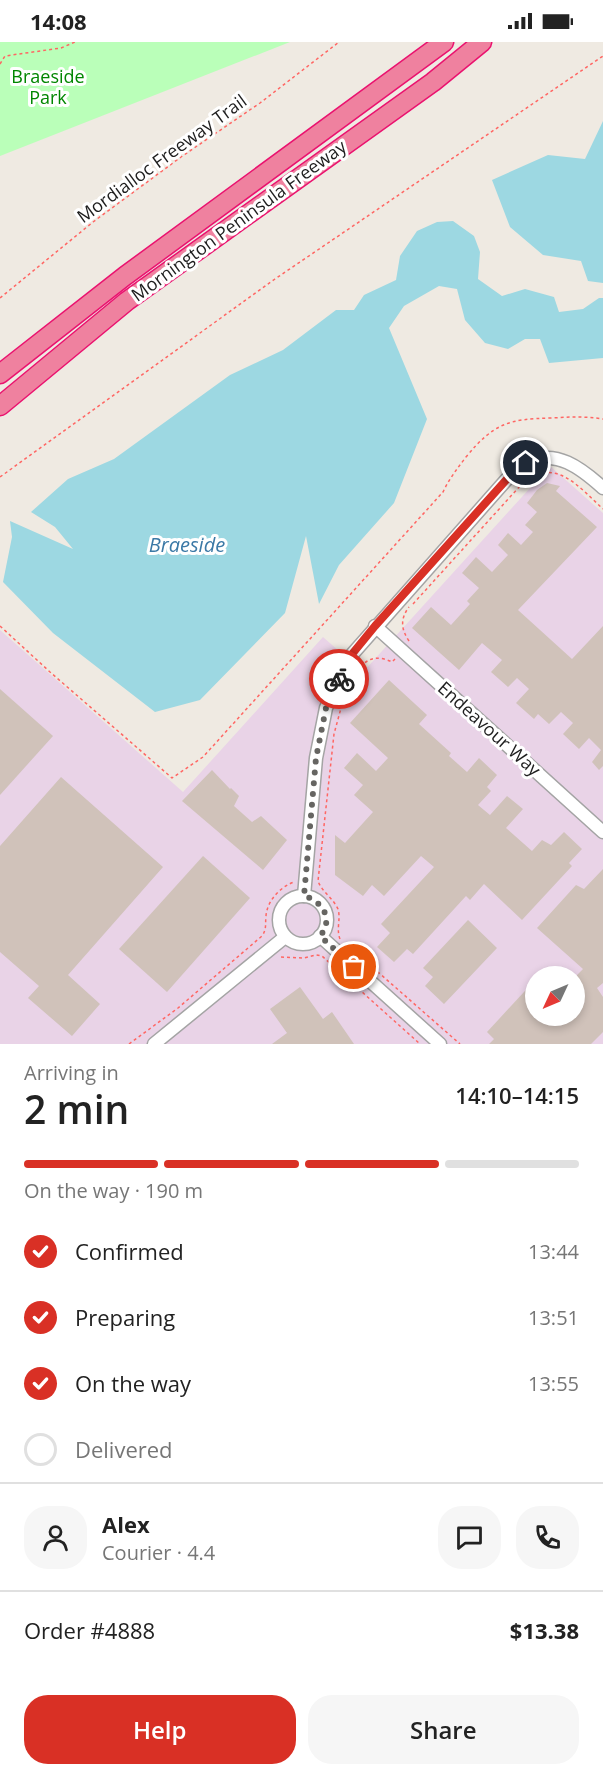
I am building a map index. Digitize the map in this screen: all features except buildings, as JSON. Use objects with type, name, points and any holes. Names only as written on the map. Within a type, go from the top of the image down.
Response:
[{"type":"highway","points":[[418,62],[436,42]]},
{"type":"highway","name":"Mornington Peninsula Freeway","points":[[0,374],[125,276],[444,42]]},
{"type":"highway","name":"Mornington Peninsula Freeway","points":[[0,406],[127,301],[433,82],[482,42]]},
{"type":"highway","points":[[433,82],[497,42]]},
{"type":"street","points":[[304,896],[311,882],[316,758],[326,708],[348,659],[507,479],[526,463],[547,457],[567,461],[586,473],[603,488]]},
{"type":"street","name":"Endeavour Way","points":[[375,626],[603,832]]},
{"type":"street","points":[[304,896],[317,901],[326,913],[326,927],[311,943],[297,944],[285,937],[279,927],[280,911],[289,900],[304,896]]},
{"type":"street","points":[[320,936],[440,1044]]},
{"type":"street","points":[[154,1044],[285,937]]},
{"type":"path","points":[[0,64],[5,56],[61,48],[75,42]]},
{"type":"path","name":"Mordialloc Freeway Trail","points":[[0,298],[93,222],[181,157],[260,103],[339,42]]},
{"type":"path","points":[[0,477],[275,279],[603,56]]},
{"type":"path","points":[[0,626],[172,778],[203,758],[443,492],[449,478],[491,431],[507,423],[527,418],[587,416],[603,419]]},
{"type":"path","points":[[311,882],[334,734],[344,696],[357,671],[366,661],[379,658],[392,662],[409,642],[402,628],[404,614],[528,478],[543,472],[561,475],[569,479],[603,509]]},
{"type":"path","points":[[129,1044],[178,1008],[262,936],[266,930],[267,908],[274,896],[292,882],[311,882],[334,901],[340,915],[338,934],[341,940],[460,1044]]},
{"type":"path","points":[[262,936],[282,958],[322,956],[420,1044]]},
{"type":"shaded area","points":[[550,466],[603,513],[603,1044],[0,1044],[0,630],[183,792],[323,637],[363,672]]},
{"type":"green space","name":"Braeside Park","points":[[0,42],[290,42],[0,156]]},
{"type":"water","points":[[603,121],[603,283],[588,281],[581,261],[543,255],[510,227],[492,180],[548,155],[585,159]]},
{"type":"water","name":"Braeside","points":[[453,221],[474,236],[480,252],[478,279],[502,296],[525,289],[554,297],[559,312],[583,309],[599,298],[603,298],[603,358],[549,363],[540,339],[525,339],[508,349],[485,343],[465,320],[457,289],[439,286],[404,306],[389,328],[427,419],[394,503],[339,565],[319,604],[306,536],[285,613],[200,700],[155,712],[53,633],[3,582],[12,537],[10,521],[73,549],[55,527],[31,512],[68,479],[114,459],[230,375],[283,350],[336,310],[354,310],[364,295],[396,280],[400,256],[417,231],[437,222]]},
{"type":"way so far","points":[[339,679],[326,708],[316,758],[304,896],[317,901],[326,913],[326,927],[320,936],[354,967]]},
{"type":"route","points":[[339,679],[348,659],[375,626],[507,479],[526,463]]}]
